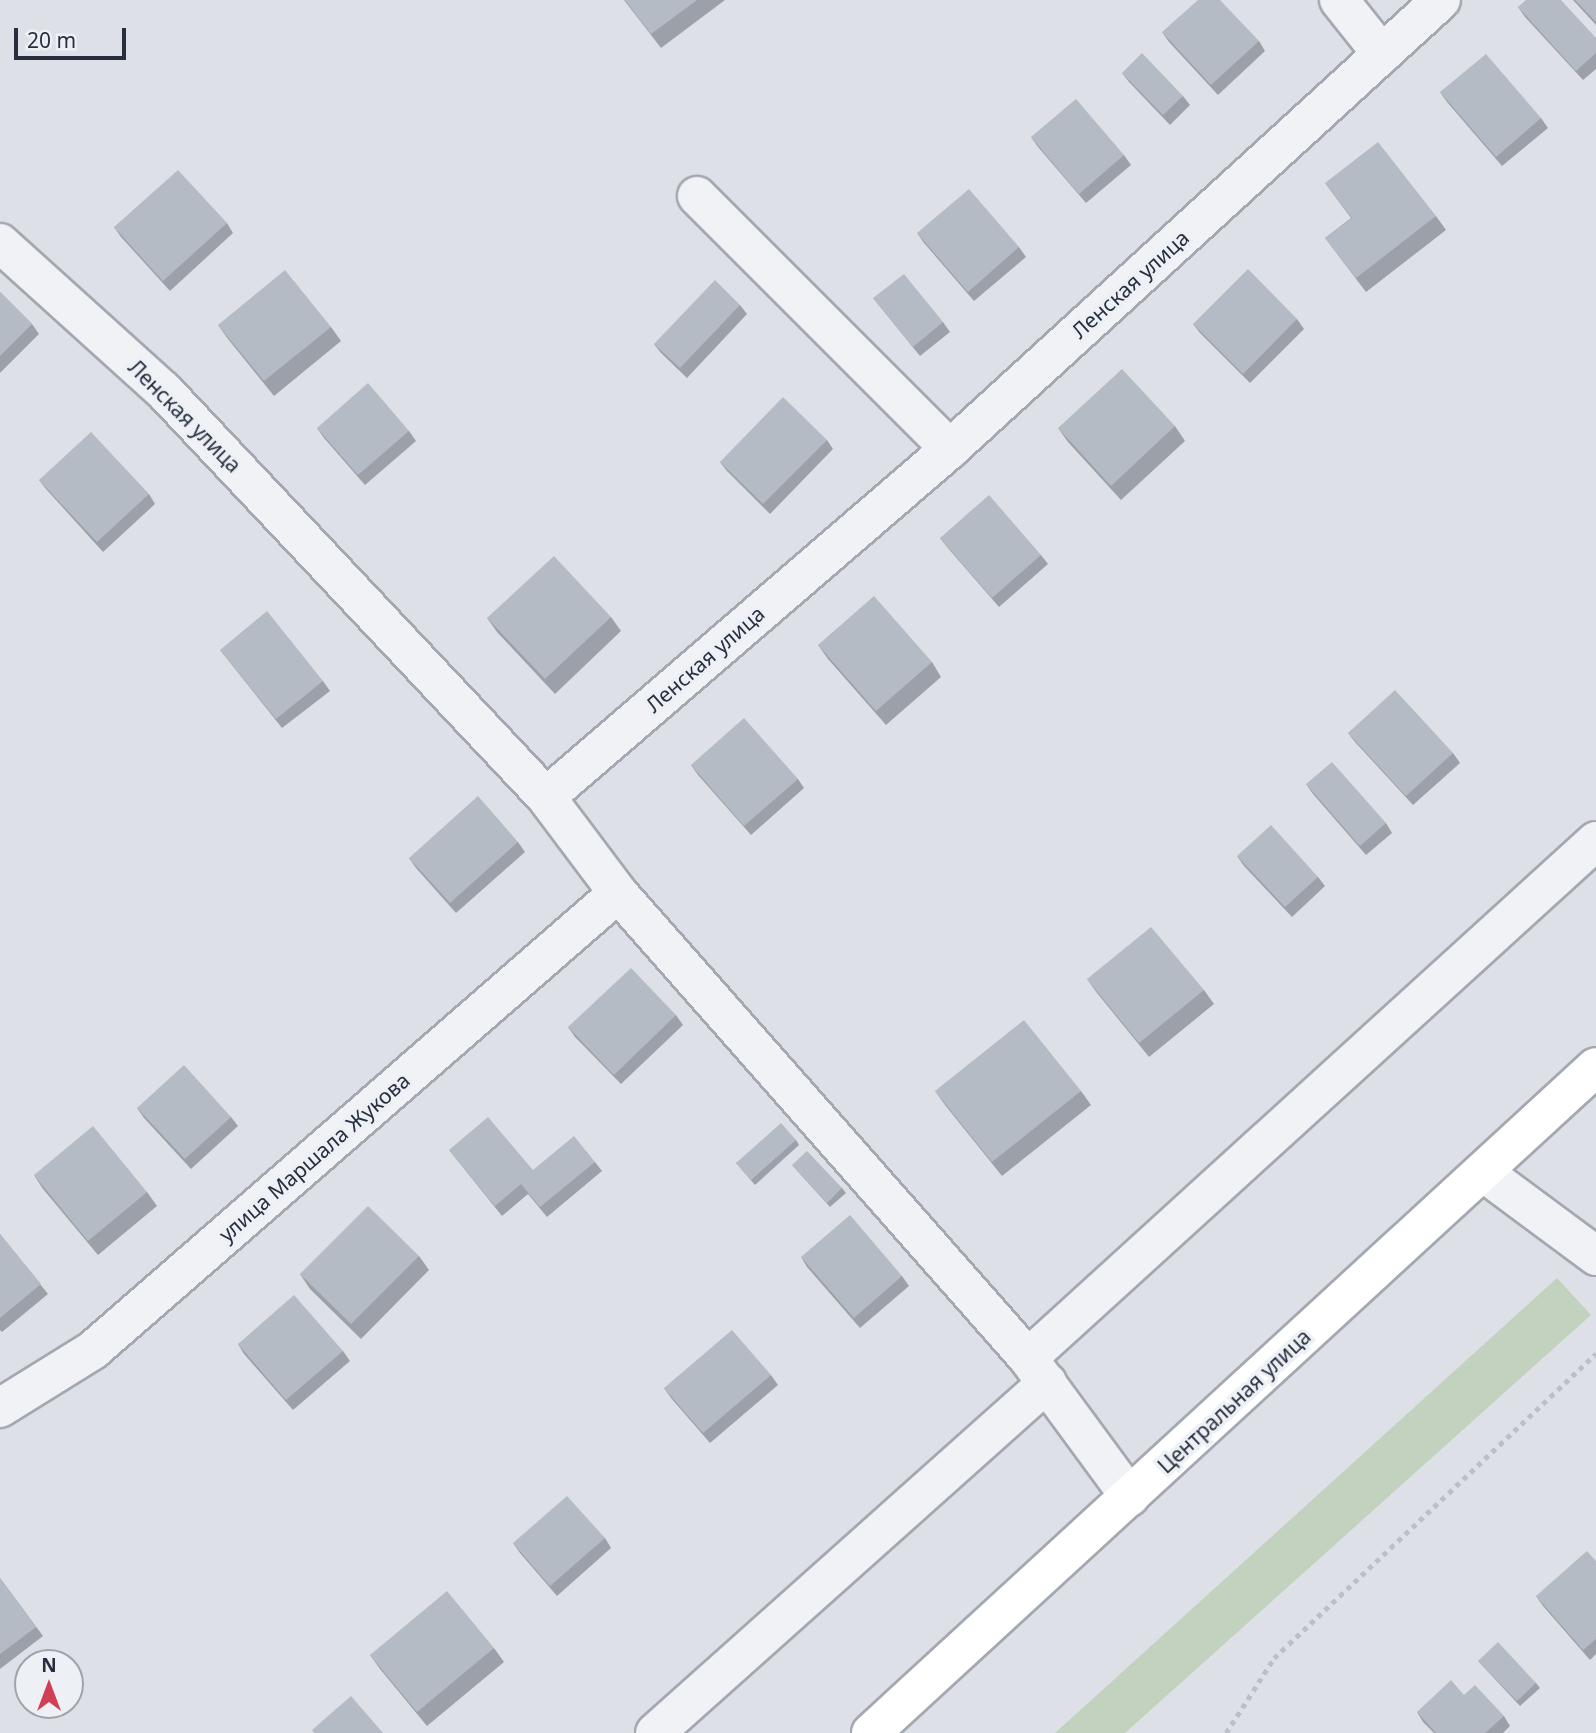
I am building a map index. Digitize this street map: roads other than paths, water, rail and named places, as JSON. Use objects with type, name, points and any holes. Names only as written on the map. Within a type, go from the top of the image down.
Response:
[{"type":"main road","name":"Центральная улица","points":[[871,1733],[1596,1067]]},
{"type":"street","points":[[1339,0],[1382,54]]},
{"type":"street","name":"Ленская улица","points":[[0,243],[164,391],[546,797],[950,449],[1441,0]]},
{"type":"street","points":[[697,196],[950,449]]},
{"type":"street","points":[[546,797],[618,893],[1038,1370],[1130,1497]]},
{"type":"street","points":[[655,1733],[1596,841]]},
{"type":"street","name":"улица Маршала Жукова","points":[[0,1408],[93,1350],[618,893]]},
{"type":"street","points":[[1482,1172],[1596,1256]]}]
